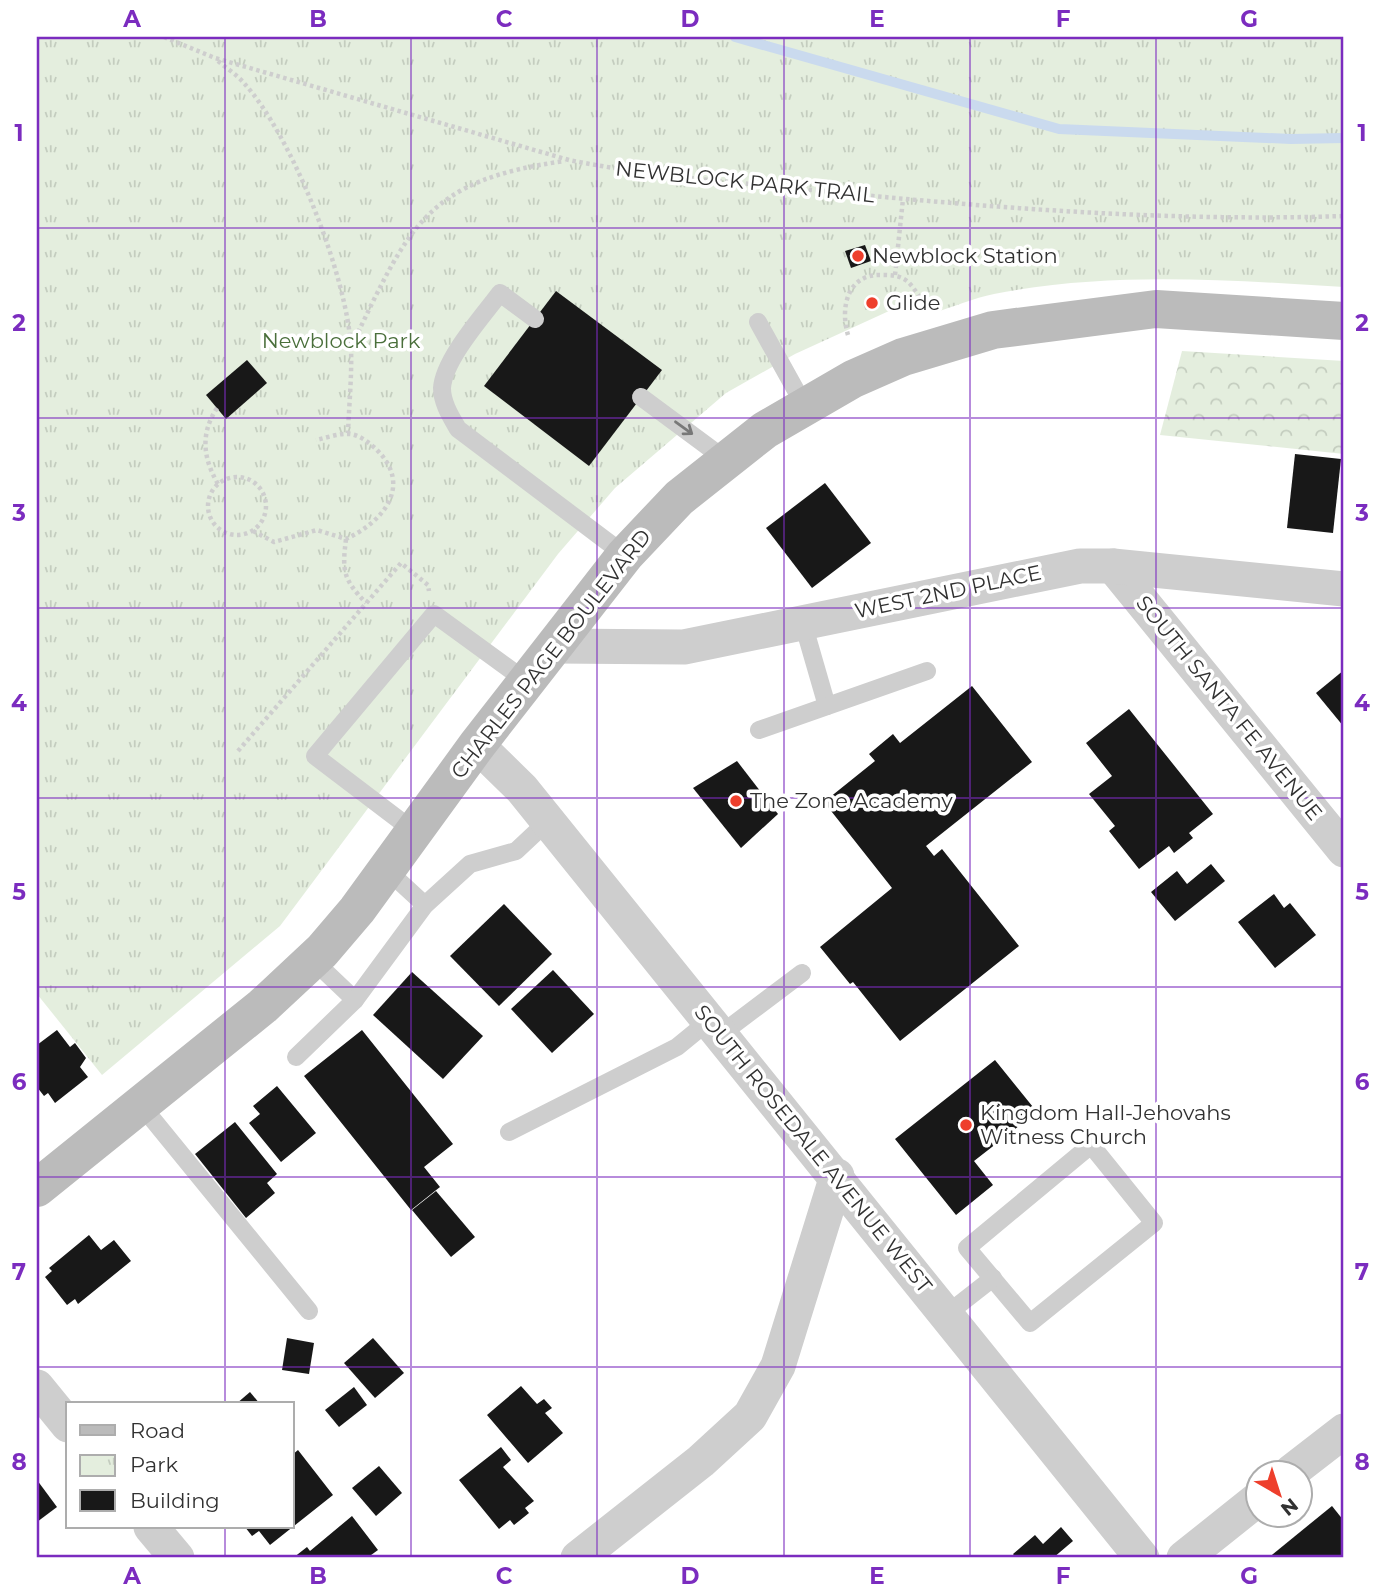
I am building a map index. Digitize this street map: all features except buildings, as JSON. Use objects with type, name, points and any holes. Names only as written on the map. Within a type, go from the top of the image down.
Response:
[{"type":"main road","name":"CHARLES PAGE BOULEVARD","points":[[37,1188],[263,1006],[313,960],[387,870],[477,745],[625,555],[678,498],[804,405],[903,357],[993,330],[1156,309],[1344,321]]},
{"type":"street","name":"WEST 2ND PLACE","points":[[554,646],[684,647],[1071,567],[1113,566],[1344,589]]},
{"type":"street","name":"SOUTH SANTA FE AVENUE","points":[[1113,566],[1344,850]]},
{"type":"street","name":"SOUTH ROSEDALE AVENUE WEST","points":[[477,745],[522,789],[1142,1558]]},
{"type":"street","points":[[583,1557],[701,1461],[750,1416],[778,1366],[836,1176]]},
{"type":"street","points":[[37,1387],[66,1423]]},
{"type":"street","points":[[1310,1458],[1344,1431]]},
{"type":"street","points":[[1184,1558],[1244,1510]]},
{"type":"street","points":[[152,1528],[177,1558]]},
{"type":"lane","points":[[535,319],[500,293],[451,362],[442,387],[446,408],[458,429],[625,555]]},
{"type":"lane","points":[[758,322],[804,405]]},
{"type":"lane","points":[[641,397],[726,460]]},
{"type":"lane","points":[[415,832],[316,756],[434,614],[526,681]]},
{"type":"lane","points":[[803,622],[827,706]]},
{"type":"lane","points":[[759,730],[927,671]]},
{"type":"lane","points":[[296,1057],[355,1000],[425,905],[470,864],[516,851],[548,821]]},
{"type":"lane","points":[[387,870],[425,905]]},
{"type":"lane","points":[[313,960],[355,1000]]},
{"type":"lane","points":[[509,1132],[716,1027],[802,973]]},
{"type":"lane","points":[[141,1105],[309,1311]]},
{"type":"lane","points":[[1091,1145],[1154,1223],[1030,1323],[993,1278],[967,1248],[1091,1145]]},
{"type":"lane","points":[[947,1314],[993,1278]]},
{"type":"path","name":"NEWBLOCK PARK TRAIL","points":[[164,37],[215,58],[569,160],[676,178],[903,199],[1207,216],[1344,216]]},
{"type":"path","points":[[215,58],[243,82],[257,101],[296,170],[332,266],[351,346],[348,433]]},
{"type":"path","points":[[351,346],[405,243],[423,217],[445,198],[467,184],[493,176],[527,166],[569,160]]},
{"type":"path","points":[[895,275],[903,199]]},
{"type":"path","points":[[848,335],[842,317],[844,303],[852,287],[871,275],[895,275],[908,282],[924,303]]},
{"type":"path","points":[[217,408],[207,423],[204,445],[209,467],[218,484]]},
{"type":"path","points":[[253,531],[274,542],[317,530],[346,539],[379,519],[389,502],[394,482],[388,462],[359,437],[348,433],[316,440]]},
{"type":"path","points":[[233,477],[249,479],[262,491],[266,505],[264,519],[253,531],[243,535],[229,534],[217,528],[209,513],[210,496],[218,484],[233,477]]},
{"type":"path","points":[[346,539],[342,566],[348,585],[366,603]]},
{"type":"path","points":[[238,751],[401,563],[428,585],[434,614]]},
{"type":"green space","name":"Newblock Park","points":[[37,37],[1344,37],[1344,287],[1169,279],[1081,282],[994,294],[933,313],[924,295],[795,354],[726,393],[615,488],[558,554],[280,926],[102,1075],[37,994]]},
{"type":"green space","points":[[1182,351],[1344,361],[1344,454],[1160,435]]},
{"type":"waterway","points":[[735,37],[1059,129],[1291,139],[1344,138]]},
{"type":"place","name":"Newblock Station","points":[[858,256]]},
{"type":"place","name":"Glide","points":[[872,303]]},
{"type":"place","name":"The Zone Academy","points":[[736,801]]},
{"type":"place","name":"Kingdom Hall-Jehovahs Witness Church","points":[[966,1125]]}]
